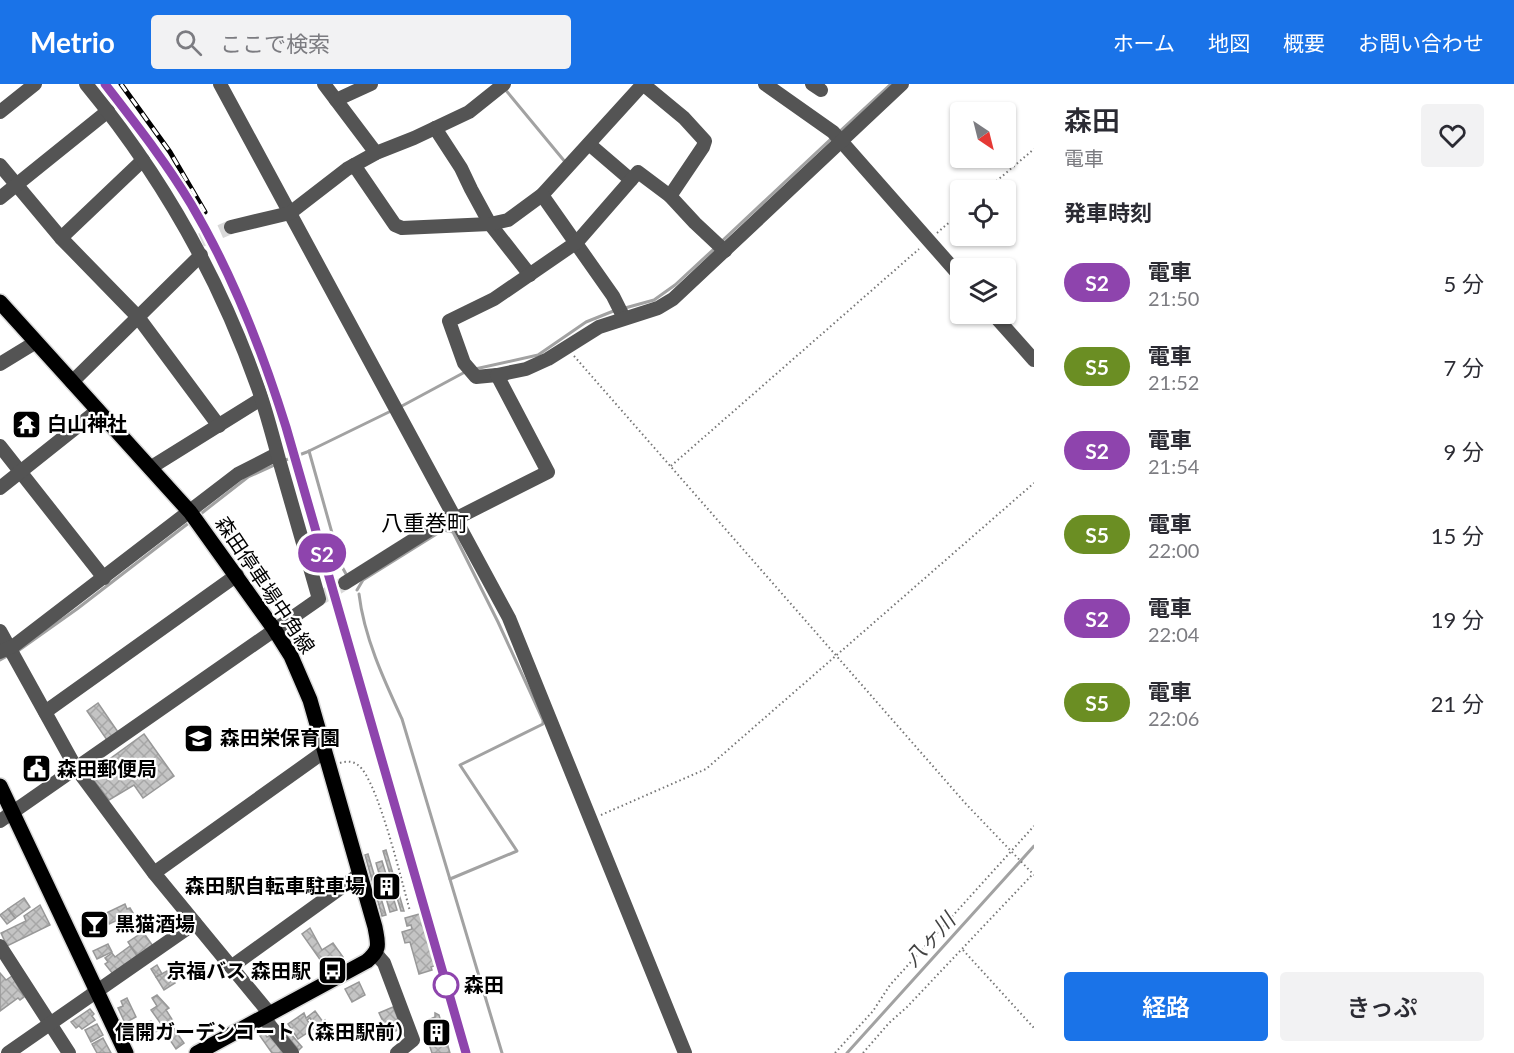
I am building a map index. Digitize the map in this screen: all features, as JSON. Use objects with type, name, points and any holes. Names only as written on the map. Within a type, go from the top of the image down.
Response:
[{"type":"main road","name":"森田停車場中角線","points":[[0,302],[194,517],[274,629],[303,682],[375,927],[378,947],[376,954]]},
{"type":"main road","points":[[0,786],[6,817],[126,1053]]},
{"type":"main road","points":[[197,1053],[376,954]]},
{"type":"street","points":[[0,112],[35,84]]},
{"type":"street","points":[[6,817],[319,599],[261,399],[199,246],[143,160],[86,84]]},
{"type":"street","points":[[220,84],[509,618],[685,1053]]},
{"type":"street","points":[[324,84],[376,153]]},
{"type":"street","points":[[336,100],[370,84]]},
{"type":"street","points":[[354,165],[396,225],[402,228],[490,224],[508,220],[542,195],[643,84],[684,118],[705,141],[670,196]]},
{"type":"street","points":[[765,84],[838,137],[950,265]]},
{"type":"street","points":[[720,247],[670,196],[639,172],[577,242],[494,299],[449,321],[470,372],[476,377],[526,369],[548,359],[621,313],[658,308],[673,299],[720,247],[838,137],[902,84]]},
{"type":"street","points":[[231,226],[290,213],[354,165],[469,112],[502,86]]},
{"type":"street","points":[[0,198],[108,111]]},
{"type":"street","points":[[435,128],[461,168],[490,224],[530,275]]},
{"type":"street","points":[[590,144],[632,180]]},
{"type":"street","points":[[61,238],[143,160]]},
{"type":"street","points":[[0,165],[61,238],[138,317],[219,426]]},
{"type":"street","points":[[542,195],[577,242],[613,296],[621,313]]},
{"type":"street","points":[[72,382],[138,317],[199,246]]},
{"type":"street","points":[[1002,324],[1034,360]]},
{"type":"street","points":[[0,364],[36,342]]},
{"type":"street","points":[[345,583],[454,517],[548,472],[497,375]]},
{"type":"street","points":[[150,468],[261,399]]},
{"type":"street","points":[[0,488],[98,410]]},
{"type":"street","points":[[0,446],[104,578]]},
{"type":"street","points":[[5,649],[194,517],[238,474],[277,454]]},
{"type":"street","points":[[45,712],[237,575]]},
{"type":"street","points":[[0,631],[5,649],[45,712],[76,768],[154,873],[231,967],[292,1053]]},
{"type":"street","points":[[154,873],[327,759]]},
{"type":"street","points":[[231,967],[360,874]]},
{"type":"street","points":[[8,1053],[195,923]]},
{"type":"street","points":[[0,946],[69,1053]]},
{"type":"street","points":[[376,954],[384,963],[413,1040],[397,1053]]},
{"type":"path","points":[[998,180],[1034,149]]},
{"type":"path","points":[[671,466],[950,222]]},
{"type":"path","points":[[566,347],[1010,852],[1034,874],[862,1053]]},
{"type":"path","points":[[591,819],[706,769],[1034,483]]},
{"type":"path","points":[[327,759],[358,764],[376,793],[410,911]]},
{"type":"path","points":[[835,1053],[873,1011],[890,985],[1034,826]]},
{"type":"path","points":[[962,949],[1034,1028]]},
{"type":"building","points":[[98,703],[118,732],[107,740],[87,711]]},
{"type":"building","points":[[144,734],[174,776],[143,798],[134,785],[109,800],[89,774]]},
{"type":"building","name":"森田駅自転車駐車場","points":[[386,850],[404,911],[401,911],[383,851]]},
{"type":"building","name":"森田駅自転車駐車場","points":[[368,854],[386,915],[382,916],[365,855]]},
{"type":"building","name":"森田駅自転車駐車場","points":[[382,861],[397,910],[390,912],[376,863]]},
{"type":"building","points":[[24,898],[30,907],[15,918],[8,909]]},
{"type":"building","points":[[125,904],[127,909],[130,908],[133,913],[109,924],[104,914]]},
{"type":"building","points":[[40,905],[50,925],[7,946],[1,933],[26,921],[24,916]]},
{"type":"building","points":[[8,909],[15,918],[7,924],[0,915]]},
{"type":"building","points":[[423,913],[437,965],[431,967],[432,970],[419,974],[410,942],[405,943],[402,932],[412,929],[411,925],[407,926],[405,918]]},
{"type":"building","points":[[102,915],[107,925],[85,935],[81,925]]},
{"type":"building","points":[[310,928],[322,950],[333,943],[343,957],[326,968],[302,934]]},
{"type":"building","points":[[143,932],[153,946],[138,957],[128,942]]},
{"type":"building","points":[[108,944],[112,952],[97,959],[93,951]]},
{"type":"building","points":[[130,946],[138,957],[113,974],[105,964],[108,962],[105,958],[112,953],[115,957]]},
{"type":"building","points":[[157,965],[162,974],[156,977],[151,969]]},
{"type":"building","points":[[167,971],[175,983],[164,990],[156,977]]},
{"type":"building","points":[[0,973],[6,980],[12,976],[24,997],[20,1000],[18,998],[0,1011]]},
{"type":"building","points":[[359,982],[365,995],[352,1002],[345,989]]},
{"type":"building","points":[[157,995],[169,1008],[166,1010],[175,1024],[172,1026],[174,1029],[169,1032],[151,1010],[157,1006],[152,998]]},
{"type":"building","points":[[127,998],[136,1017],[125,1023],[118,1008],[123,1006],[121,1001]]},
{"type":"building","points":[[393,1007],[402,1028],[389,1034],[379,1013]]},
{"type":"building","points":[[90,1009],[95,1020],[82,1029],[79,1026],[76,1028],[71,1022]]},
{"type":"building","points":[[315,1011],[323,1022],[325,1020],[326,1022],[317,1028],[310,1018],[307,1020],[313,1029],[298,1039],[288,1024],[304,1013],[306,1018]]},
{"type":"building","name":"信開ガーデンコート（森田駅前）","points":[[435,1013],[439,1015],[450,1053],[432,1053],[429,1044],[432,1041],[426,1021],[435,1017]]},
{"type":"building","points":[[151,1021],[157,1031],[146,1037],[141,1026]]},
{"type":"building","points":[[97,1024],[103,1035],[91,1042],[85,1030]]},
{"type":"building","points":[[141,1026],[146,1037],[135,1042],[130,1032]]},
{"type":"building","points":[[284,1026],[302,1047],[299,1050],[281,1029]]},
{"type":"building","points":[[174,1029],[184,1043],[176,1049],[166,1034]]},
{"type":"building","points":[[264,1033],[267,1037],[270,1035],[283,1053],[272,1053],[260,1036]]},
{"type":"building","points":[[103,1038],[111,1053],[97,1053],[92,1044]]},
{"type":"waterway","points":[[838,133],[891,84]]},
{"type":"waterway","points":[[504,88],[566,163]]},
{"type":"waterway","points":[[722,241],[833,137]]},
{"type":"waterway","points":[[625,308],[654,300],[675,285],[715,248]]},
{"type":"waterway","points":[[475,369],[538,355],[586,322],[616,310]]},
{"type":"waterway","points":[[400,407],[465,372]]},
{"type":"waterway","points":[[283,461],[307,452],[391,411]]},
{"type":"waterway","points":[[309,451],[341,565],[346,574]]},
{"type":"waterway","points":[[198,516],[248,477],[277,464]]},
{"type":"waterway","points":[[15,653],[77,609],[190,522]]},
{"type":"waterway","points":[[357,590],[363,580],[443,530],[453,532],[543,720],[543,724],[460,765],[517,851],[450,879]]},
{"type":"waterway","points":[[359,594],[370,642],[402,719],[502,1053]]},
{"type":"waterway","points":[[0,660],[9,655]]},
{"type":"waterway","name":"八ヶ川","points":[[847,1053],[1034,846]]},
{"type":"tunnel","points":[[201,240],[231,227]]},
{"type":"tunnel","points":[[319,599],[345,583]]},
{"type":"railway","points":[[106,84],[161,158],[206,230],[233,285],[267,369],[286,427],[466,1053]]},
{"type":"railway","points":[[121,84],[170,152],[205,212]]},
{"type":"train","name":"S2","points":[[105,84],[133,120],[190,203],[220,258],[257,341],[286,427],[466,1053]]},
{"type":"place","name":"白山神社","points":[[26,424]]},
{"type":"place","name":"森田栄保育園","points":[[199,738]]},
{"type":"place","name":"森田郵便局","points":[[36,769]]},
{"type":"place","name":"森田駅自転車駐車場","points":[[386,886]]},
{"type":"place","name":"黒猫酒場","points":[[94,924]]},
{"type":"place","name":"京福バス 森田駅","points":[[332,971]]},
{"type":"place","name":"森田","points":[[446,985]]},
{"type":"place","name":"信開ガーデンコート（森田駅前）","points":[[436,1032]]},
{"type":"district","name":"八重巻町","points":[[425,523]]}]
